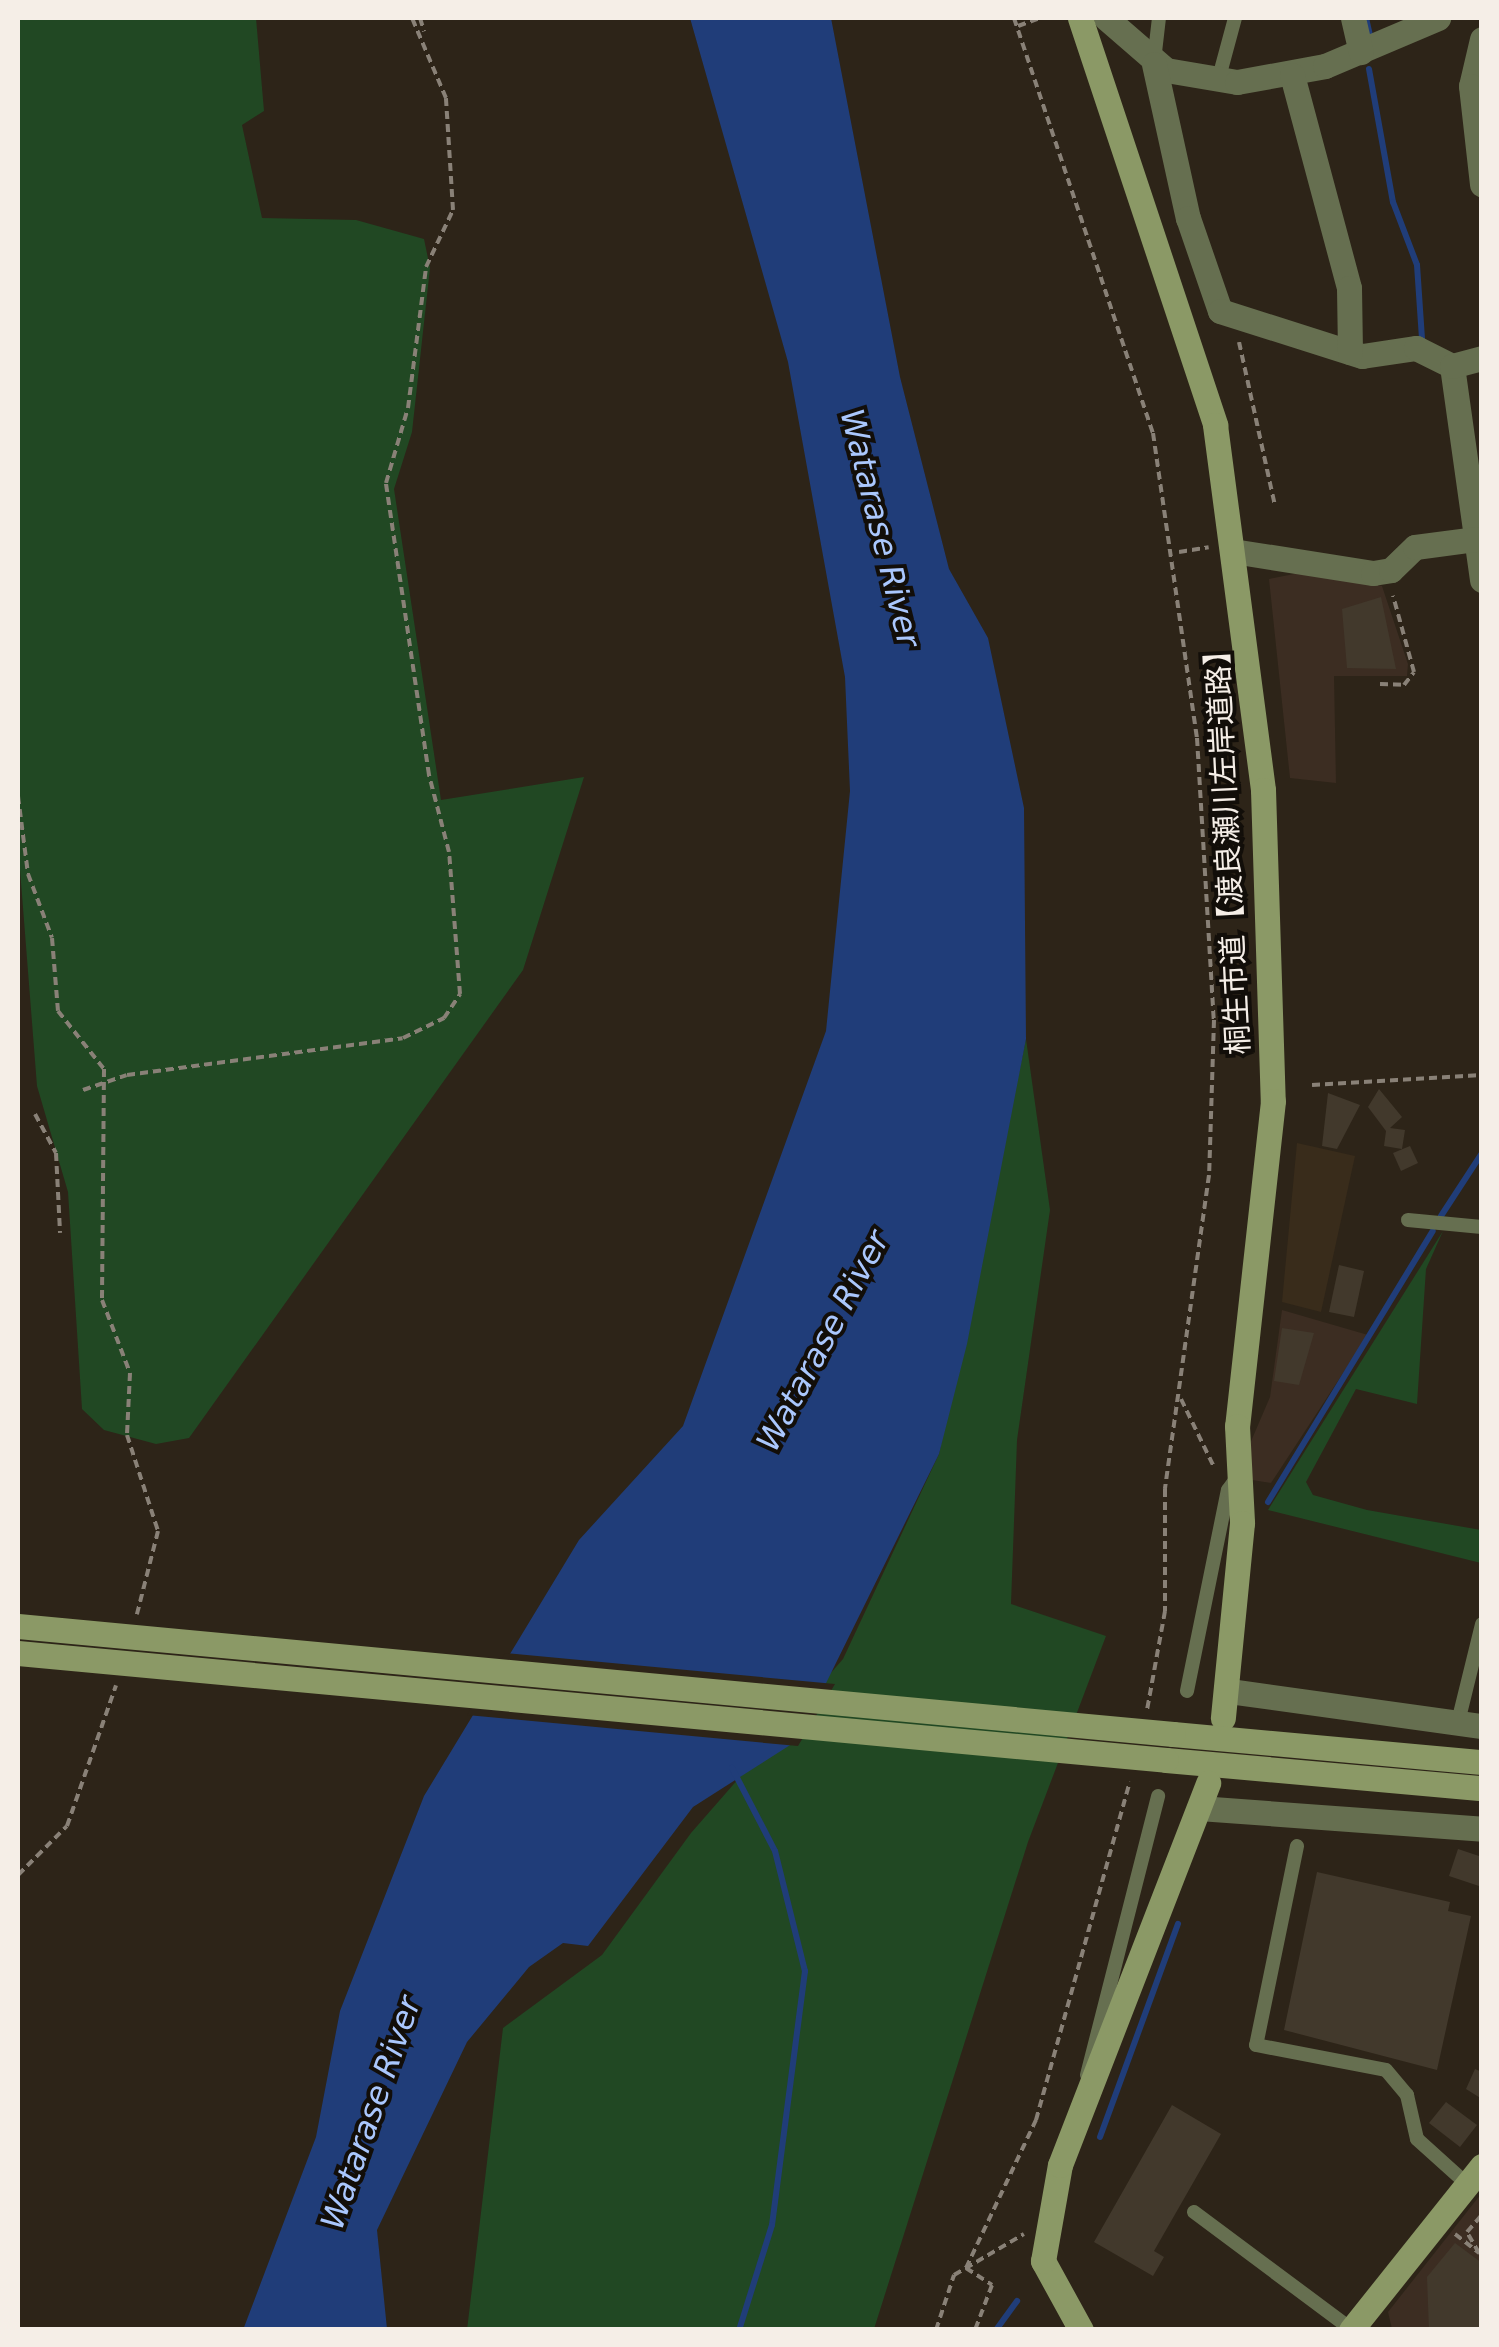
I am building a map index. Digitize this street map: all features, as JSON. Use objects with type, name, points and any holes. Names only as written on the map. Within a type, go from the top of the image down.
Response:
[{"type":"street","name":"桐生市道【渡良瀬川左岸道路】","points":[[1080,18],[1180,304],[1231,548],[1264,790],[1274,1063],[1234,1482],[1229,1690],[1223,1718]]},
{"type":"street","points":[[1106,18],[1154,64],[1218,81],[1292,75],[1362,52],[1438,18]]},
{"type":"street","points":[[1353,18],[1362,52]]},
{"type":"street","points":[[1482,38],[1471,98],[1482,184]]},
{"type":"street","points":[[1154,64],[1188,218],[1216,304],[1233,318],[1296,328],[1350,352],[1416,348],[1452,366],[1482,358]]},
{"type":"street","points":[[1292,75],[1349,288],[1350,352]]},
{"type":"street","points":[[1452,366],[1482,580]]},
{"type":"street","points":[[1231,548],[1386,572],[1415,547],[1476,539]]},
{"type":"street","points":[[18,1626],[1482,1762]]},
{"type":"street","points":[[18,1653],[1482,1788]]},
{"type":"street","points":[[1229,1690],[1470,1724]]},
{"type":"street","points":[[1081,2330],[1042,2252],[1087,2091],[1208,1783]]},
{"type":"street","points":[[1200,1808],[1482,1829]]},
{"type":"street","points":[[1351,2329],[1474,2175]]},
{"type":"lane","points":[[1154,64],[1159,18]]},
{"type":"lane","points":[[1218,81],[1235,18]]},
{"type":"lane","points":[[1408,1220],[1482,1227]]},
{"type":"lane","points":[[1187,1691],[1234,1482]]},
{"type":"lane","points":[[1470,1724],[1482,1624]]},
{"type":"lane","points":[[1087,2091],[1090,2044],[1158,1796]]},
{"type":"lane","points":[[1297,1846],[1256,2044],[1386,2070],[1406,2095],[1418,2139],[1474,2175]]},
{"type":"lane","points":[[1194,2212],[1351,2329]]},
{"type":"path","points":[[412,18],[425,35]]},
{"type":"path","points":[[83,1090],[105,1080],[403,1038],[444,1018],[460,994],[454,884],[386,483],[408,408],[426,267],[453,210],[446,98],[420,18]]},
{"type":"path","points":[[1014,18],[1132,359],[1176,552],[1214,1020],[1209,1175],[1181,1399],[1165,1489],[1162,1641],[1144,1726]]},
{"type":"path","points":[[1018,26],[1040,18]]},
{"type":"path","points":[[1233,318],[1276,506]]},
{"type":"path","points":[[1176,552],[1231,548]]},
{"type":"path","points":[[1380,684],[1404,684],[1414,672],[1386,572]]},
{"type":"path","points":[[18,796],[28,874],[52,938],[58,1011],[101,1060],[105,1080],[102,1300],[130,1373]]},
{"type":"path","points":[[1312,1085],[1482,1076]]},
{"type":"path","points":[[35,1114],[56,1153],[60,1233]]},
{"type":"path","points":[[1181,1399],[1234,1482]]},
{"type":"path","points":[[1162,1641],[1170,1642]]},
{"type":"path","points":[[966,2268],[1036,2120],[1135,1762]]},
{"type":"path","points":[[1480,2254],[1467,2232],[1482,2215]]},
{"type":"path","points":[[936,2330],[954,2275],[1028,2232]]},
{"type":"path","points":[[1461,2238],[1480,2254]]},
{"type":"path","points":[[966,2268],[992,2285],[976,2330]]},
{"type":"shaded area","points":[[1309,571],[1382,586],[1408,664],[1407,676],[1334,676],[1336,783],[1290,778],[1269,579]]},
{"type":"shaded area","points":[[1297,1143],[1355,1156],[1321,1312],[1282,1302]]},
{"type":"shaded area","points":[[1282,1310],[1368,1335],[1271,1483],[1252,1480],[1249,1446],[1270,1397]]},
{"type":"shaded area","points":[[1481,2194],[1481,2329],[1392,2329],[1388,2312]]},
{"type":"green space","points":[[18,18],[256,18],[264,111],[242,125],[262,218],[356,220],[424,239],[430,268],[412,432],[394,489],[441,800],[584,777],[523,970],[189,1438],[156,1444],[104,1430],[82,1409],[68,1192],[37,1086],[18,844]]},
{"type":"green space","points":[[1026,1039],[1050,1210],[1017,1440],[1011,1604],[1106,1636],[1028,1842],[874,2329],[467,2330],[503,2028],[602,1955],[691,1833],[843,1659],[939,1454]]},
{"type":"green space","points":[[1443,1231],[1426,1269],[1417,1404],[1356,1389],[1306,1482],[1313,1495],[1367,1510],[1481,1530],[1481,1563],[1268,1510]]},
{"type":"water","name":"Watarase River","points":[[690,18],[831,18],[900,377],[949,569],[988,638],[1024,808],[1026,1039],[967,1344],[939,1454],[798,1740],[693,1807],[588,1946],[563,1943],[529,1967],[467,2042],[377,2230],[387,2329],[243,2330],[316,2137],[340,2011],[424,1796],[579,1540],[683,1426],[826,1031],[850,791],[845,677],[788,362]]},
{"type":"pier","points":[[505,1653],[835,1684],[798,1746],[467,1715]]},
{"type":"building","points":[[1381,597],[1396,669],[1347,668],[1342,609]]},
{"type":"building","points":[[1379,1089],[1402,1117],[1390,1128],[1405,1130],[1402,1149],[1384,1146],[1386,1131],[1368,1107]]},
{"type":"building","points":[[1328,1093],[1360,1105],[1337,1149],[1322,1146]]},
{"type":"building","points":[[1410,1146],[1418,1163],[1401,1171],[1393,1153]]},
{"type":"building","points":[[1339,1265],[1364,1271],[1354,1317],[1329,1312]]},
{"type":"building","points":[[1282,1328],[1314,1333],[1299,1385],[1274,1381]]},
{"type":"building","points":[[1458,1849],[1482,1857],[1482,1887],[1449,1876]]},
{"type":"building","points":[[1317,1872],[1450,1902],[1448,1911],[1471,1916],[1437,2070],[1284,2030]]},
{"type":"building","points":[[1475,2069],[1482,2072],[1482,2099],[1466,2089]]},
{"type":"building","points":[[1446,2102],[1477,2125],[1460,2147],[1429,2123]]},
{"type":"building","points":[[1172,2105],[1221,2134],[1154,2251],[1164,2257],[1153,2276],[1094,2242]]},
{"type":"building","points":[[1455,2243],[1482,2263],[1482,2330],[1429,2330],[1427,2277]]},
{"type":"waterway","points":[[1366,18],[1370,35]]},
{"type":"waterway","points":[[1369,69],[1393,202],[1417,265],[1422,338]]},
{"type":"waterway","points":[[1441,1216],[1482,1153]]},
{"type":"waterway","points":[[1268,1502],[1433,1231]]},
{"type":"waterway","points":[[732,1768],[775,1851],[805,1971],[772,2225],[739,2330]]},
{"type":"waterway","points":[[1100,2137],[1178,1924]]},
{"type":"waterway","points":[[996,2330],[1017,2301]]}]
